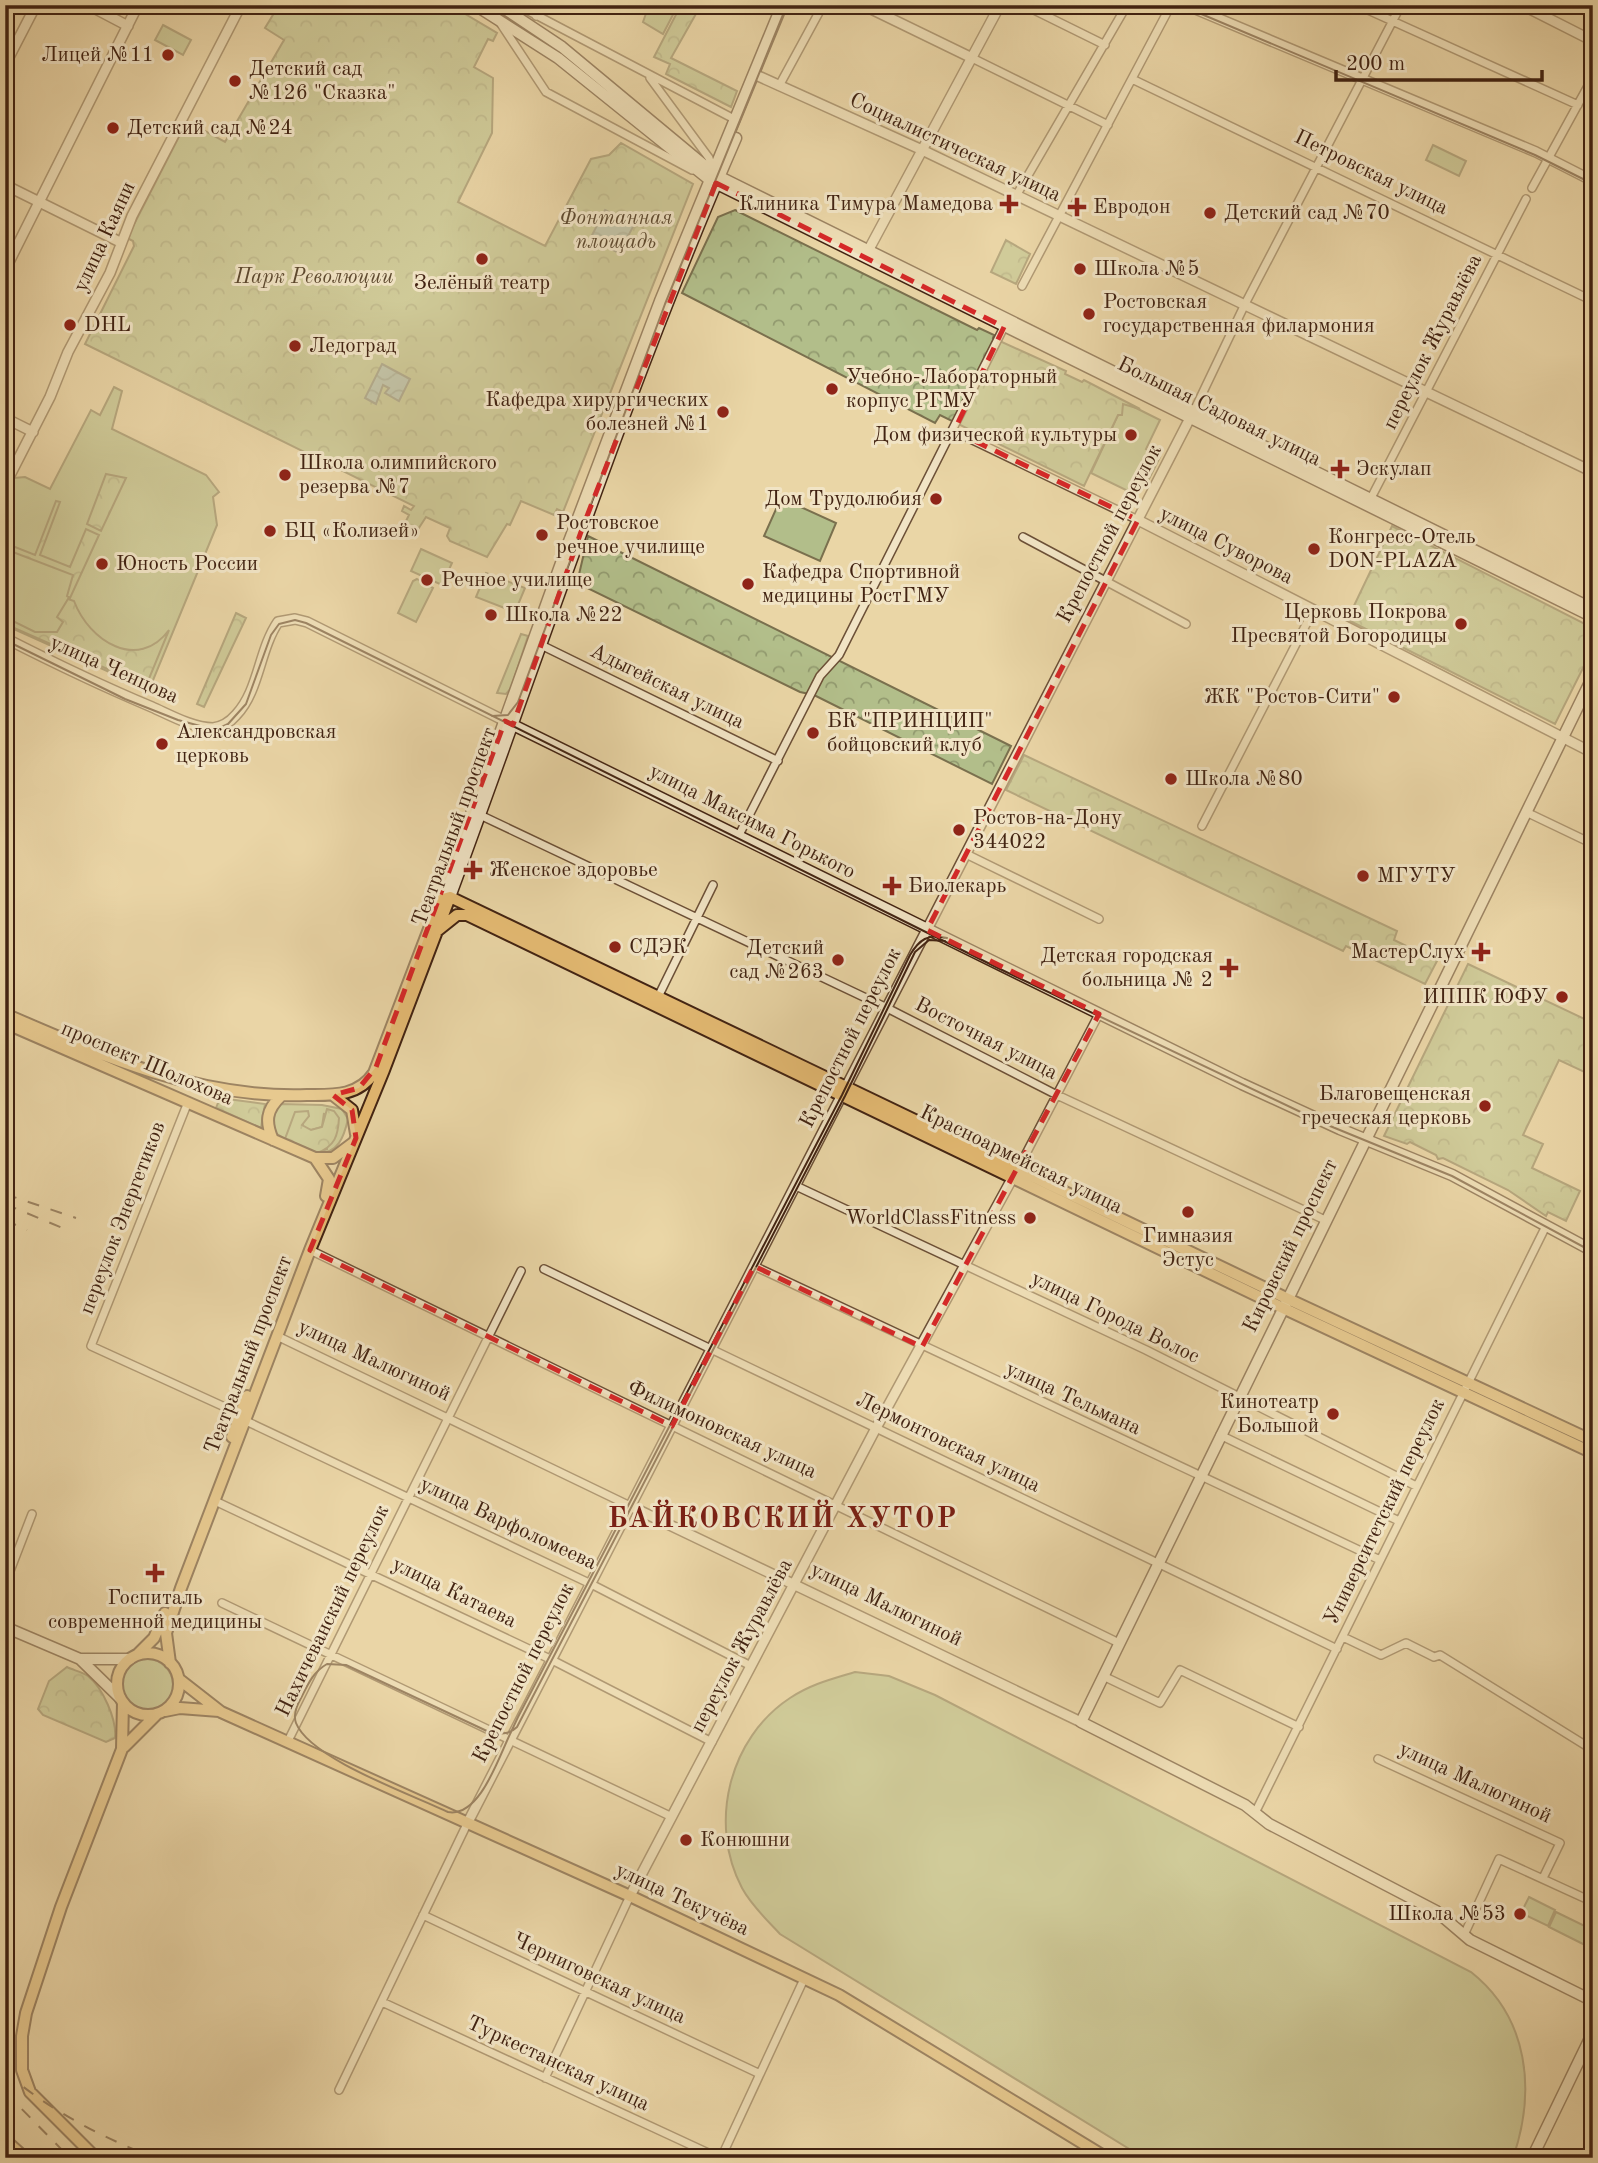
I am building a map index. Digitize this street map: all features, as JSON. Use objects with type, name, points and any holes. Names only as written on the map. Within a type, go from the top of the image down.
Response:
[{"type":"main road","points":[[475,5],[558,58],[697,172],[715,178]]},
{"type":"main road","points":[[499,5],[562,47],[715,178]]},
{"type":"main road","name":"Театральный проспект","points":[[170,1663],[166,1633],[243,1417],[278,1336],[437,931],[445,898],[509,723],[541,645],[586,518],[715,178],[758,76],[782,5]]},
{"type":"main road","name":"Театральный проспект","points":[[333,1095],[359,1088],[374,1073],[480,815],[565,552],[715,178],[788,5]]},
{"type":"main road","name":"Большая Садовая улица","points":[[715,178],[868,251],[1191,417],[1593,617]]},
{"type":"main road","name":"Большая Садовая улица","points":[[715,178],[1004,327],[1593,609]]},
{"type":"main road","name":"Кировский проспект","points":[[1081,1722],[1237,1398],[1593,676]]},
{"type":"main road","name":"улица Максима Горького","points":[[509,723],[926,930],[1321,1121],[1452,1175],[1593,1251]]},
{"type":"main road","name":"Красноармейская улица","points":[[445,898],[658,998],[845,1091]]},
{"type":"main road","name":"Красноармейская улица","points":[[437,931],[457,915],[467,915],[845,1091],[1284,1303],[1466,1387],[1593,1441]]},
{"type":"main road","name":"проспект Шолохова","points":[[5,1014],[149,1072],[237,1093],[281,1096]]},
{"type":"main road","name":"проспект Шолохова","points":[[5,1024],[273,1140]]},
{"type":"main road","points":[[333,1095],[352,1110],[356,1140],[333,1158],[315,1158],[273,1140],[268,1129],[268,1113],[281,1096],[333,1095]]},
{"type":"main road","name":"Театральный проспект","points":[[133,1657],[158,1630],[243,1417],[329,1187],[328,1175],[315,1158]]},
{"type":"main road","name":"Красноармейская улица","points":[[1466,1387],[1593,1453]]},
{"type":"main road","points":[[5,1628],[80,1659],[137,1714],[160,1713]]},
{"type":"main road","points":[[80,1659],[156,1654],[170,1663],[180,1679],[177,1696],[122,1749]]},
{"type":"main road","points":[[96,2158],[38,2102],[25,2081],[21,2054],[26,2013],[61,1907],[122,1749],[125,1726],[118,1675],[133,1657]]},
{"type":"main road","name":"улица Текучёва","points":[[180,1679],[222,1712],[630,1896],[839,1995],[1107,2158]]},
{"type":"main road","name":"улица Текучёва","points":[[160,1713],[180,1708],[222,1712]]},
{"type":"main road","name":"улица Малюгиной","points":[[1081,1722],[1436,1911],[1464,1935],[1593,2001]]},
{"type":"main road","points":[[1532,2158],[1589,2052],[1593,2032]]},
{"type":"main road","points":[[5,2140],[19,2156]]},
{"type":"street","points":[[5,65],[36,5]]},
{"type":"street","points":[[88,5],[128,26]]},
{"type":"street","points":[[5,270],[138,5]]},
{"type":"street","name":"улица Каяни","points":[[5,485],[33,432],[68,352],[110,273],[120,242],[241,5]]},
{"type":"street","points":[[517,5],[737,121]]},
{"type":"street","points":[[536,16],[542,5]]},
{"type":"street","points":[[779,86],[823,5]]},
{"type":"street","points":[[863,5],[1108,125]]},
{"type":"street","points":[[868,251],[920,149],[1000,5]]},
{"type":"street","points":[[1024,5],[1105,45]]},
{"type":"street","points":[[1016,196],[1127,5]]},
{"type":"street","points":[[1022,286],[1171,5]]},
{"type":"street","points":[[1186,5],[1548,159],[1593,181]]},
{"type":"street","points":[[1357,5],[1391,23],[1578,105]]},
{"type":"street","name":"Крепостной переулок","points":[[339,2090],[509,1740],[1191,417],[1245,304],[1318,167],[1360,79],[1401,5]]},
{"type":"street","points":[[1522,5],[1593,41]]},
{"type":"street","points":[[493,16],[505,28],[545,92],[697,172]]},
{"type":"street","points":[[648,75],[709,158],[715,178]]},
{"type":"street","name":"Социалистическая улица","points":[[758,76],[920,149],[1593,472]]},
{"type":"street","points":[[1532,188],[1593,78]]},
{"type":"street","name":"Петровская улица","points":[[1132,79],[1593,301]]},
{"type":"street","points":[[5,186],[120,242]]},
{"type":"street","name":"переулок Журавлёва","points":[[1370,500],[1526,199]]},
{"type":"street","points":[[738,837],[820,677],[839,655],[1004,327]]},
{"type":"street","points":[[5,418],[33,432]]},
{"type":"street","name":"улица Суворова","points":[[954,430],[1138,520],[1593,753]]},
{"type":"street","points":[[1023,537],[1186,624]]},
{"type":"street","points":[[1202,826],[1313,611]]},
{"type":"street","name":"улица Максима Горького","points":[[210,728],[228,723],[237,715],[245,703],[270,634],[278,622],[295,619],[307,622],[509,723]]},
{"type":"street","name":"улица Ченцова","points":[[5,638],[91,682],[178,719],[210,728]]},
{"type":"street","name":"Адыгейская улица","points":[[541,645],[778,761]]},
{"type":"street","points":[[1526,811],[1593,844]]},
{"type":"street","name":"Восточная улица","points":[[480,815],[887,1008],[1057,1095],[1325,1220]]},
{"type":"street","points":[[966,854],[1099,919]]},
{"type":"street","points":[[658,998],[713,884]]},
{"type":"street","name":"переулок Журавлёва","points":[[545,2078],[630,1896],[836,1503],[966,1267],[1099,1014]]},
{"type":"street","name":"переулок Энергетиков","points":[[91,1346],[188,1102]]},
{"type":"street","name":"улица Города Волос","points":[[796,1186],[1146,1350],[1416,1486]]},
{"type":"street","name":"Университетский переулок","points":[[1255,1813],[1546,1226]]},
{"type":"street","name":"Филимоновская улица","points":[[310,1250],[836,1503],[1119,1643]]},
{"type":"street","name":"улица Тельмана","points":[[754,1266],[1380,1560]]},
{"type":"street","name":"Лермонтовская улица","points":[[544,1269],[1337,1648]]},
{"type":"street","name":"Нахичеванский переулок","points":[[288,1741],[521,1271]]},
{"type":"street","name":"улица Малюгиной","points":[[278,1336],[1081,1722]]},
{"type":"street","name":"улица Варфоломеева","points":[[91,1346],[590,1583],[751,1666]]},
{"type":"street","points":[[1219,1435],[1399,1521]]},
{"type":"street","name":"улица Катаева","points":[[215,1501],[551,1659],[712,1742]]},
{"type":"street","points":[[5,1584],[32,1514]]},
{"type":"street","points":[[222,1603],[672,1817]]},
{"type":"street","points":[[1343,1637],[1381,1655],[1406,1643],[1434,1657],[1440,1655],[1593,1751]]},
{"type":"street","points":[[1103,1676],[1160,1703],[1180,1670],[1299,1727]]},
{"type":"street","name":"улица Малюгиной","points":[[1378,1759],[1560,1843],[1543,1878]]},
{"type":"street","points":[[1464,1935],[1499,1858],[1593,1902]]},
{"type":"street","name":"Черниговская улица","points":[[424,1915],[760,2074]]},
{"type":"street","points":[[720,2158],[804,1979]]},
{"type":"street","name":"Туркестанская улица","points":[[382,2002],[720,2158]]},
{"type":"highlighted area","points":[[716,183],[1004,327],[954,431],[1138,520],[927,930],[1099,1014],[922,1347],[754,1266],[672,1426],[310,1250],[356,1138],[352,1110],[333,1095],[359,1088],[376,1067],[505,721],[513,725],[582,529]]},
{"type":"green space","name":"Парк Революции","points":[[279,5],[450,5],[497,33],[493,41],[488,39],[474,67],[493,78],[492,133],[458,202],[545,246],[591,159],[609,155],[621,143],[693,184],[563,512],[557,509],[554,515],[521,501],[510,525],[507,524],[487,557],[450,541],[447,536],[450,528],[426,517],[415,534],[411,530],[413,527],[405,523],[409,515],[402,511],[404,506],[411,510],[414,506],[85,344],[134,246],[133,241],[127,238],[187,121],[225,142],[284,40],[265,28]]},
{"type":"green space","points":[[649,5],[678,5],[663,34],[643,22]]},
{"type":"green space","points":[[681,5],[701,5],[671,58],[737,91],[731,107],[666,74],[670,64],[654,57]]},
{"type":"green space","points":[[163,25],[191,40],[183,55],[155,40]]},
{"type":"green space","points":[[1433,145],[1466,161],[1459,176],[1426,160]]},
{"type":"green space","points":[[735,210],[1140,409],[1123,404],[1122,415],[1118,415],[1084,486],[940,415],[935,423],[682,293],[718,217]]},
{"type":"green space","points":[[1006,240],[1030,254],[1016,284],[991,272]]},
{"type":"green space","name":"Юность России","points":[[114,387],[122,391],[112,429],[206,475],[219,492],[213,497],[217,525],[149,690],[5,625],[5,495],[14,478],[25,477],[50,489],[91,410],[100,415]]},
{"type":"green space","name":"Дом физической культуры","points":[[1124,402],[1160,420],[1146,449],[1160,457],[1146,485],[1140,482],[1134,494],[1091,473]]},
{"type":"green space","points":[[106,474],[126,478],[101,531],[87,524]]},
{"type":"green space","points":[[781,498],[836,523],[820,561],[764,536]]},
{"type":"green space","points":[[56,501],[60,502],[40,555],[70,567],[86,529],[99,535],[70,598],[67,596],[73,575],[5,549],[5,543],[35,555]]},
{"type":"green space","points":[[1392,526],[1593,628],[1593,648],[1555,724],[1350,621],[1354,614],[1351,612]]},
{"type":"green space","points":[[588,536],[1011,746],[992,784],[814,695],[800,692],[577,583]]},
{"type":"green space","points":[[421,549],[452,563],[442,585],[411,571]]},
{"type":"green space","points":[[486,573],[525,588],[515,612],[476,597]]},
{"type":"green space","points":[[417,579],[433,588],[416,622],[398,613],[413,581]]},
{"type":"green space","points":[[68,599],[74,601],[81,615],[102,639],[129,650],[143,649],[157,642],[169,630],[146,686],[5,624],[5,617],[35,632],[57,632],[63,622],[57,617]]},
{"type":"green space","points":[[236,613],[246,618],[204,707],[197,704]]},
{"type":"green space","points":[[521,634],[528,636],[511,688],[506,694],[497,693]]},
{"type":"green space","points":[[1024,755],[1397,931],[1394,940],[1437,961],[1425,984],[1346,946],[1343,951],[1006,790]]},
{"type":"green space","points":[[1468,964],[1593,1023],[1593,1076],[1559,1060],[1523,1135],[1543,1144],[1532,1168],[1580,1191],[1566,1221],[1548,1212],[1546,1216],[1508,1190],[1443,1158],[1438,1159],[1436,1155],[1410,1142],[1407,1144],[1384,1136]]},
{"type":"green space","points":[[220,1098],[265,1104],[261,1128],[216,1108]]},
{"type":"green space","points":[[281,1104],[322,1105],[342,1109],[348,1119],[339,1143],[330,1151],[317,1153],[327,1149],[324,1113],[322,1127],[311,1130],[303,1127],[303,1121],[309,1116],[292,1124],[285,1139],[274,1132],[272,1113]]},
{"type":"green space","points":[[327,1109],[334,1111],[339,1118],[338,1130],[328,1147],[317,1153],[285,1139],[295,1112],[308,1111],[309,1116],[302,1125],[311,1130],[322,1127]]},
{"type":"green space","points":[[147,1659],[157,1661],[165,1667],[171,1675],[171,1695],[165,1703],[157,1709],[147,1711],[137,1709],[129,1703],[123,1695],[121,1685],[123,1675],[129,1667],[137,1661]]},
{"type":"green space","points":[[67,1667],[88,1676],[99,1688],[111,1714],[115,1738],[106,1742],[43,1715],[38,1709],[49,1681]]},
{"type":"green space","points":[[855,1672],[889,1676],[935,1695],[1471,1972],[1490,1990],[1505,2011],[1516,2033],[1522,2057],[1524,2107],[1513,2158],[1144,2158],[780,1934],[746,1894],[732,1863],[726,1810],[730,1784],[739,1759],[752,1736],[769,1715],[806,1689]]},
{"type":"green space","points":[[1529,1897],[1555,1910],[1548,1926],[1521,1913]]},
{"type":"green space","points":[[1556,1912],[1593,1930],[1587,1946],[1549,1927]]},
{"type":"water","points":[[605,210],[634,225],[619,253],[590,239]]},
{"type":"water","points":[[382,364],[410,379],[399,401],[385,393],[389,388],[383,385],[376,404],[365,398]]},
{"type":"tram line","points":[[492,716],[508,715],[518,702],[665,304],[787,5]]},
{"type":"tram line","points":[[1180,5],[1535,155],[1593,184]]},
{"type":"tram line","points":[[5,640],[125,699],[178,720],[215,730],[228,724],[246,704],[271,635],[279,624],[295,620],[306,623],[1000,969],[1330,1126],[1452,1176],[1593,1252]]},
{"type":"tram line","points":[[945,941],[929,940],[915,952],[845,1096],[517,1727],[514,1730],[511,1731],[504,1733],[489,1732],[346,1665],[327,1664],[309,1683],[298,1704],[295,1717],[305,1736],[321,1750],[364,1775],[448,1812],[459,1811],[479,1796],[494,1769],[511,1732],[518,1717],[842,1095],[910,955],[917,945],[929,937],[947,938]]},
{"type":"railway","points":[[5,1194],[76,1218]]},
{"type":"railway","points":[[5,1204],[65,1229]]},
{"type":"railway","points":[[5,1220],[27,1230]]},
{"type":"railway","points":[[5,2072],[39,2099],[76,2121],[155,2158]]},
{"type":"railway","points":[[5,2092],[70,2158]]},
{"type":"place","name":"Лицей №11","points":[[168,55]]},
{"type":"place","name":"Детский сад №126 \"Сказка\"","points":[[235,81]]},
{"type":"place","name":"Детский сад №24","points":[[113,128]]},
{"type":"place","name":"Клиника Тимура Мамедова","points":[[1009,204]]},
{"type":"place","name":"Евродон","points":[[1077,207]]},
{"type":"place","name":"Детский сад №70","points":[[1210,213]]},
{"type":"place","name":"Зелёный театр","points":[[482,259]]},
{"type":"place","name":"Школа №5","points":[[1080,269]]},
{"type":"place","name":"Ростовская государственная филармония","points":[[1089,314]]},
{"type":"place","name":"DHL","points":[[70,325]]},
{"type":"place","name":"Ледоград","points":[[295,346]]},
{"type":"place","name":"Учебно-Лабораторный корпус РГМУ","points":[[832,389]]},
{"type":"place","name":"Кафедра хирургических болезней №1","points":[[723,412]]},
{"type":"place","name":"Дом физической культуры","points":[[1131,435]]},
{"type":"place","name":"Эскулап","points":[[1340,469]]},
{"type":"place","name":"Школа олимпийского резерва №7","points":[[285,475]]},
{"type":"place","name":"Дом Трудолюбия","points":[[936,499]]},
{"type":"place","name":"БЦ «Колизей»","points":[[270,531]]},
{"type":"place","name":"Ростовское речное училище","points":[[542,535]]},
{"type":"place","name":"Конгресс-Отель DON-PLAZA","points":[[1314,549]]},
{"type":"place","name":"Юность России","points":[[102,564]]},
{"type":"place","name":"Речное училище","points":[[427,580]]},
{"type":"place","name":"Кафедра Спортивной медицины РостГМУ","points":[[748,584]]},
{"type":"place","name":"Школа №22","points":[[491,615]]},
{"type":"place","name":"Церковь Покрова Пресвятой Богородицы","points":[[1461,624]]},
{"type":"place","name":"ЖК \"Ростов-Сити\"","points":[[1394,697]]},
{"type":"place","name":"БК \"ПРИНЦИП\" бойцовский клуб","points":[[813,733]]},
{"type":"place","name":"Александровская церковь","points":[[162,744]]},
{"type":"place","name":"Школа №80","points":[[1171,779]]},
{"type":"place","name":"Ростов-на-Дону 344022","points":[[959,830]]},
{"type":"place","name":"Женское здоровье","points":[[473,870]]},
{"type":"place","name":"МГУТУ","points":[[1363,876]]},
{"type":"place","name":"Биолекарь","points":[[892,886]]},
{"type":"place","name":"СДЭК","points":[[615,947]]},
{"type":"place","name":"МастерСлух","points":[[1481,952]]},
{"type":"place","name":"Детский сад №263","points":[[838,960]]},
{"type":"place","name":"Детская городская больница № 2","points":[[1229,968]]},
{"type":"place","name":"ИППК ЮФУ","points":[[1562,997]]},
{"type":"place","name":"Благовещенская греческая церковь","points":[[1485,1106]]},
{"type":"place","name":"Гимназия Эстус","points":[[1188,1212]]},
{"type":"place","name":"WorldClassFitness","points":[[1030,1218]]},
{"type":"place","name":"Кинотеатр Большой","points":[[1333,1414]]},
{"type":"place","name":"Госпиталь современной медицины","points":[[155,1573]]},
{"type":"place","name":"Конюшни","points":[[686,1840]]},
{"type":"place","name":"Школа №53","points":[[1520,1914]]},
{"type":"district","name":"БАЙКОВСКИЙ ХУТОР","points":[[783,1520]]},
{"type":"park label","name":"Фонтанная площадь","points":[[616,230]]}]
